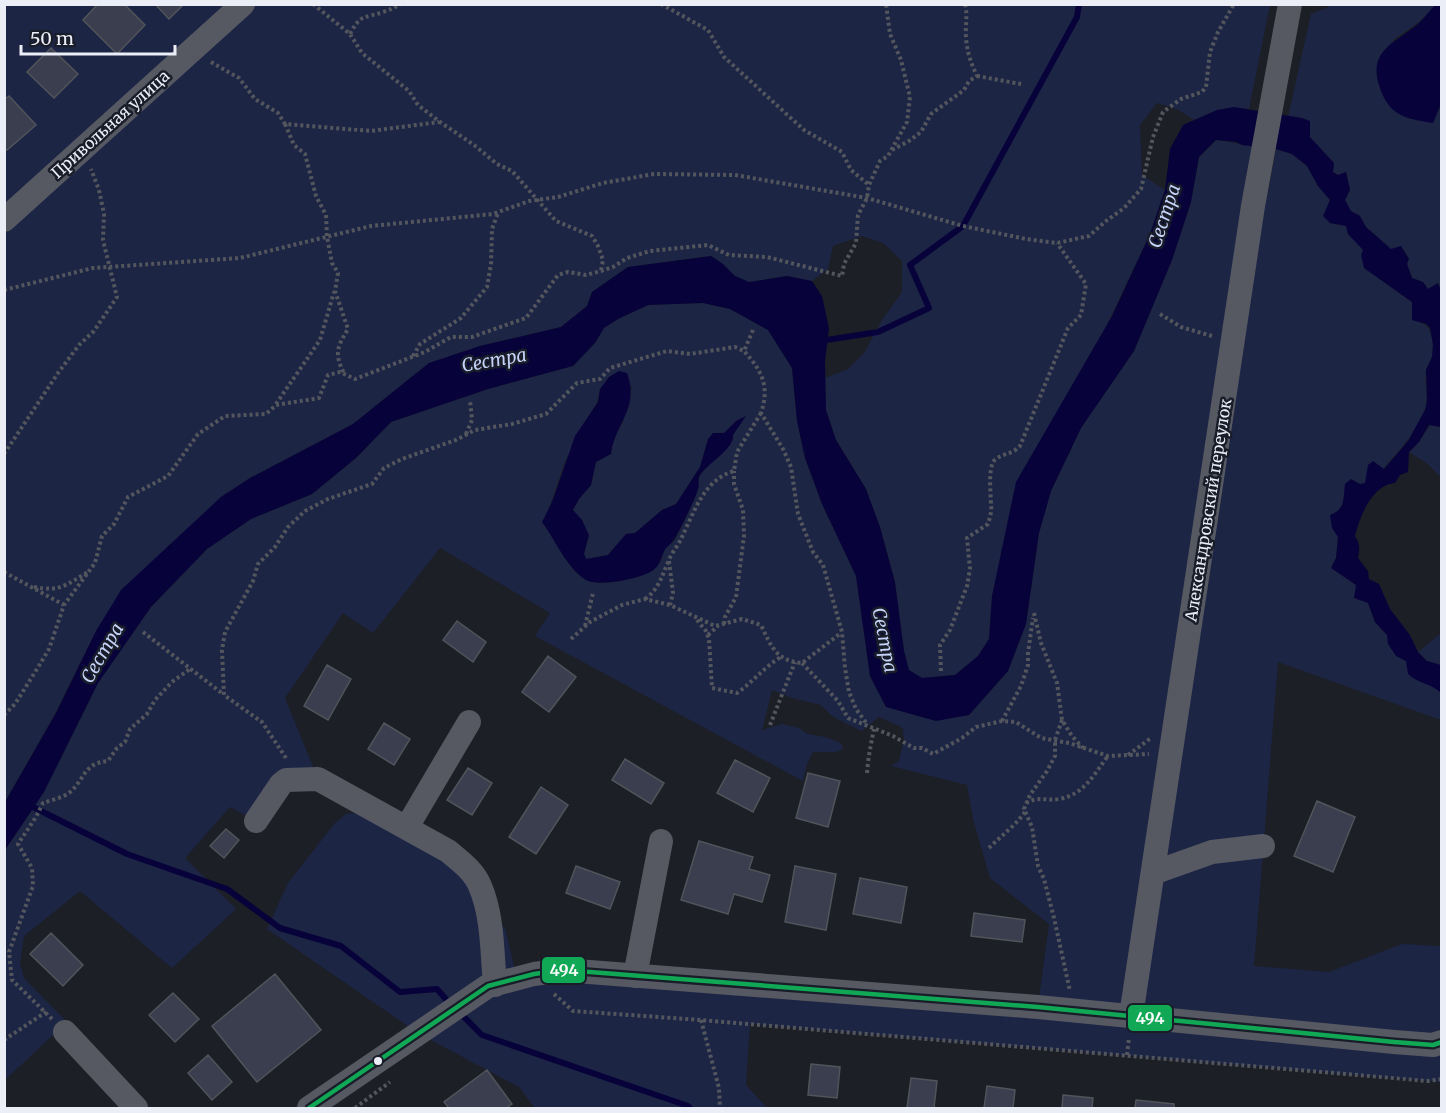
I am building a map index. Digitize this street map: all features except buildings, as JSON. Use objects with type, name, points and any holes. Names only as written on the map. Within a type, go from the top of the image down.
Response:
[{"type":"street","name":"Привольная улица","points":[[4,220],[243,4]]},
{"type":"street","name":"Александровский переулок","points":[[1131,1016],[1255,198],[1290,4]]},
{"type":"street","points":[[407,827],[469,722]]},
{"type":"street","points":[[256,821],[286,780],[318,779],[448,851],[465,865],[480,884],[487,912],[485,990]]},
{"type":"street","points":[[635,975],[661,841]]},
{"type":"street","points":[[1153,873],[1212,852],[1263,846]]},
{"type":"street","points":[[309,1108],[485,990],[534,974],[564,970],[1073,1010],[1433,1045],[1442,1042]]},
{"type":"street","points":[[65,1032],[136,1108]]},
{"type":"path","points":[[313,4],[350,34],[362,53],[409,91],[418,105],[497,164],[512,171],[556,221],[592,236],[603,260],[601,271]]},
{"type":"path","points":[[350,34],[356,22],[367,15],[382,13],[401,4]]},
{"type":"path","points":[[662,4],[708,30],[723,57],[804,130],[842,152],[851,170],[868,185]]},
{"type":"path","points":[[276,405],[319,398],[328,375],[340,372],[355,379],[425,352],[451,337],[472,337],[526,318],[558,274],[567,272],[586,275],[613,267],[627,258],[650,251],[708,245],[729,255],[767,257],[842,276],[844,264],[856,243],[858,215],[867,198],[868,185],[880,161],[888,156],[907,122],[910,97],[901,60],[890,34],[886,4]]},
{"type":"path","points":[[965,4],[968,59],[977,76]]},
{"type":"path","points":[[4,290],[93,268],[240,258],[371,226],[498,213],[521,203],[558,197],[603,183],[654,174],[735,175],[867,198],[963,226],[1026,239],[1057,243],[1089,236],[1106,220],[1124,208],[1141,189],[1153,137],[1163,112],[1181,99],[1202,93],[1206,87],[1210,52],[1234,4]]},
{"type":"path","points":[[4,715],[15,704],[49,649],[64,604],[91,570],[102,536],[114,524],[128,497],[168,476],[198,434],[225,416],[266,414],[276,405],[320,340],[335,291],[338,273],[332,263],[326,215],[316,196],[305,154],[294,145],[278,113],[255,99],[238,78],[212,62],[188,54]]},
{"type":"path","points":[[892,150],[921,132],[931,114],[964,90],[969,81],[977,76],[1021,84]]},
{"type":"path","points":[[285,124],[370,131],[440,122]]},
{"type":"path","points":[[4,454],[58,373],[79,345],[94,331],[117,297],[103,240],[104,214],[99,190],[91,173],[87,146]]},
{"type":"path","points":[[412,356],[420,344],[461,318],[487,287],[491,264],[492,229],[498,213]]},
{"type":"path","points":[[941,670],[940,645],[950,630],[967,586],[970,569],[967,538],[988,524],[992,507],[990,493],[992,462],[996,458],[1014,453],[1020,446],[1068,328],[1081,315],[1086,284],[1057,243]]},
{"type":"path","points":[[335,291],[348,329],[337,346],[338,362],[345,374]]},
{"type":"path","points":[[1160,314],[1181,327],[1233,344]]},
{"type":"path","points":[[744,351],[753,330]]},
{"type":"path","points":[[224,695],[222,650],[225,632],[253,581],[258,564],[304,511],[328,499],[372,483],[384,468],[402,459],[475,430],[512,424],[546,414],[578,383],[600,379],[610,368],[667,351],[690,354],[735,347],[744,351],[764,379],[764,402],[737,452],[734,471],[734,484],[743,510],[744,536],[736,597],[722,624],[708,635]]},
{"type":"path","points":[[466,435],[472,420],[470,400]]},
{"type":"path","points":[[760,413],[783,449],[791,467],[798,514],[813,552],[823,565],[842,632],[849,692],[856,710],[867,724],[914,748],[922,748],[933,754],[976,728],[1002,721],[1016,722],[1041,738],[1108,756],[1170,755]]},
{"type":"path","points":[[572,639],[585,626],[622,605],[645,599],[658,587],[706,491],[717,478],[734,471]]},
{"type":"path","points":[[669,561],[673,593],[670,605]]},
{"type":"path","points":[[30,587],[50,590],[66,585],[91,570]]},
{"type":"path","points":[[4,572],[64,604]]},
{"type":"path","points":[[585,626],[593,593]]},
{"type":"path","points":[[645,599],[670,605],[715,626],[742,619],[761,625],[781,657],[802,663],[838,701],[848,718],[857,723],[867,724]]},
{"type":"path","points":[[1002,721],[1021,686],[1028,665],[1034,613],[1041,643],[1057,683],[1062,720],[1084,749]]},
{"type":"path","points":[[694,618],[708,635],[712,688],[736,693],[759,676],[767,665],[781,657]]},
{"type":"path","points":[[142,632],[262,722],[284,752],[290,768],[310,779]]},
{"type":"path","points":[[802,663],[842,632]]},
{"type":"path","points":[[770,725],[795,662]]},
{"type":"path","points":[[65,1032],[12,980],[9,952],[33,886],[32,868],[18,844],[43,803],[70,792],[81,776],[97,762],[108,761],[124,742],[130,729],[147,714],[155,700],[172,682],[190,669]]},
{"type":"path","points":[[1062,720],[1054,740],[1055,756],[1024,809],[1032,827],[1038,866],[1044,879],[1061,946],[1073,1010]]},
{"type":"path","points":[[867,773],[874,729]]},
{"type":"path","points":[[1026,803],[1033,799],[1059,799],[1082,790],[1108,756]]},
{"type":"path","points":[[989,848],[1025,812]]},
{"type":"path","points":[[534,974],[573,1011],[1428,1082],[1442,1079]]},
{"type":"path","points":[[4,1040],[46,1012]]},
{"type":"path","points":[[701,1020],[719,1088],[720,1108]]},
{"type":"shaded area","points":[[5,5],[1270,5],[1249,109],[1221,110],[1194,120],[1177,109],[1157,103],[1140,125],[1142,175],[1165,190],[1150,234],[1004,543],[992,596],[989,639],[978,656],[955,675],[922,678],[909,671],[904,651],[895,582],[880,527],[866,489],[836,440],[826,410],[825,378],[848,369],[864,353],[882,320],[902,292],[902,261],[883,243],[862,236],[833,246],[828,269],[812,281],[787,276],[749,282],[735,276],[711,256],[628,267],[592,292],[587,306],[561,327],[480,346],[429,363],[353,424],[250,478],[221,497],[96,631],[56,712],[5,802]]},
{"type":"shaded area","points":[[1328,5],[1436,5],[1419,22],[1393,40],[1433,123],[1441,104],[1441,308],[1438,283],[1428,289],[1423,282],[1412,278],[1407,264],[1409,258],[1401,246],[1391,249],[1366,227],[1360,216],[1351,211],[1345,200],[1350,190],[1346,172],[1338,175],[1333,172],[1334,163],[1288,117],[1311,14]]},
{"type":"shaded area","points":[[1216,140],[1253,146],[1142,1012],[1257,208],[1266,203],[1276,149],[1292,154],[1307,166],[1318,186],[1330,200],[1326,211],[1330,223],[1346,226],[1348,234],[1364,250],[1364,268],[1412,302],[1413,313],[1428,328],[1432,338],[1432,355],[1426,371],[1427,403],[1424,413],[1411,436],[1383,469],[1379,467],[1365,483],[1344,493],[1345,502],[1332,528],[1338,537],[1336,558],[1331,567],[1356,585],[1368,603],[1375,622],[1387,635],[1396,656],[1406,661],[1427,684],[1435,686],[1441,693],[1441,720],[1278,662],[1254,966],[1329,972],[1402,944],[1441,946],[1441,1082],[750,1024],[746,1085],[767,1108],[535,1108],[519,1087],[418,1033],[267,929],[288,883],[335,823],[346,814],[378,811],[448,851],[487,912],[505,928],[517,979],[1038,1007],[1049,924],[990,878],[973,819],[967,785],[891,766],[899,761],[904,741],[903,728],[879,717],[862,731],[833,717],[821,705],[772,690],[762,730],[782,724],[841,743],[843,749],[836,752],[813,752],[803,781],[535,636],[550,613],[440,548],[373,633],[343,613],[285,698],[318,779],[286,780],[256,821],[230,807],[185,858],[236,909],[172,968],[80,891],[24,936],[20,963],[24,978],[67,1022],[5,1080],[5,850],[44,792],[98,683],[151,607],[207,549],[251,519],[312,494],[356,458],[391,422],[488,389],[573,366],[595,343],[604,328],[648,305],[703,303],[730,309],[768,330],[792,368],[797,421],[805,458],[822,504],[856,576],[870,676],[886,707],[969,715],[1008,671],[1026,624],[1039,533],[1051,491],[1081,428],[1134,351],[1172,260],[1191,202],[1199,157]],"holes":[[[632,386],[623,422],[612,441],[611,454],[596,462],[591,485],[573,510],[589,535],[584,554],[586,559],[608,555],[626,534],[635,533],[662,510],[676,504],[700,467],[713,433],[724,433],[736,421],[744,417],[730,445],[703,471],[684,523],[675,540],[663,552],[660,562],[646,572],[625,580],[594,582],[587,580],[573,569],[543,522],[564,465],[595,408],[600,389]]]},
{"type":"shaded area","points":[[1430,425],[1441,427],[1441,478],[1428,464],[1409,452]]},
{"type":"shaded area","points":[[1441,633],[1441,665],[1427,661],[1418,652]]},
{"type":"water","points":[[1436,4],[1441,5],[1441,104],[1433,123],[1408,118],[1390,106],[1381,91],[1377,66],[1385,49],[1420,22]]},
{"type":"water","name":"Сестра","points":[[1234,107],[1310,121],[1310,137],[1334,163],[1333,172],[1338,175],[1346,172],[1350,190],[1345,200],[1351,211],[1360,216],[1366,227],[1391,249],[1401,246],[1409,259],[1407,264],[1412,278],[1423,282],[1428,289],[1438,283],[1440,288],[1441,427],[1429,425],[1419,442],[1409,452],[1408,472],[1400,475],[1395,483],[1380,489],[1374,495],[1364,511],[1355,536],[1359,546],[1358,558],[1368,571],[1369,579],[1379,584],[1390,609],[1410,635],[1418,652],[1427,661],[1441,665],[1441,693],[1408,674],[1406,661],[1396,656],[1388,644],[1387,635],[1375,622],[1368,603],[1354,598],[1356,585],[1331,568],[1336,558],[1338,537],[1332,528],[1330,515],[1341,507],[1345,484],[1351,479],[1360,484],[1365,483],[1368,465],[1373,461],[1384,469],[1408,441],[1425,410],[1426,370],[1432,357],[1433,345],[1430,328],[1426,324],[1412,320],[1412,302],[1364,268],[1361,255],[1363,250],[1348,234],[1346,226],[1330,223],[1323,216],[1330,200],[1318,186],[1307,166],[1292,154],[1276,149],[1216,140],[1199,157],[1191,202],[1172,260],[1134,351],[1081,428],[1051,491],[1039,533],[1026,624],[1008,671],[969,715],[936,721],[886,707],[870,676],[856,576],[822,504],[805,458],[797,421],[792,368],[768,330],[730,309],[703,303],[648,305],[604,328],[595,343],[573,366],[488,389],[391,422],[356,458],[312,494],[251,519],[207,549],[151,607],[98,683],[44,792],[5,850],[5,802],[56,713],[96,631],[121,590],[221,497],[250,478],[353,424],[429,363],[480,346],[561,327],[587,306],[592,292],[628,267],[711,256],[735,276],[749,282],[787,276],[812,281],[822,296],[829,328],[825,362],[826,410],[836,440],[866,489],[880,527],[895,582],[904,651],[909,670],[922,678],[955,675],[978,656],[989,639],[992,596],[1016,482],[1112,316],[1150,234],[1165,190],[1170,149],[1183,125],[1217,110]]},
{"type":"water","points":[[619,371],[627,373],[631,396],[629,406],[613,443],[611,454],[596,462],[591,485],[573,510],[582,520],[589,535],[584,554],[586,559],[608,555],[626,534],[635,533],[662,510],[676,504],[700,467],[708,439],[713,433],[724,433],[736,421],[746,416],[733,435],[730,445],[700,475],[699,487],[688,514],[655,569],[629,579],[600,583],[586,580],[579,575],[542,522],[552,502],[575,436],[598,402],[600,389],[609,377]]},
{"type":"waterway","points":[[820,341],[878,332],[929,308],[910,265],[963,226],[1077,17],[1079,4]]},
{"type":"waterway","points":[[27,804],[127,854],[227,889],[280,928],[341,946],[400,992],[437,989],[451,1005]]},
{"type":"waterway","points":[[459,1012],[482,1035],[690,1108]]},
{"type":"transit line","name":"494","points":[[309,1108],[488,986],[534,974],[564,970],[1038,1007],[1394,1042],[1433,1045],[1442,1042]]}]
